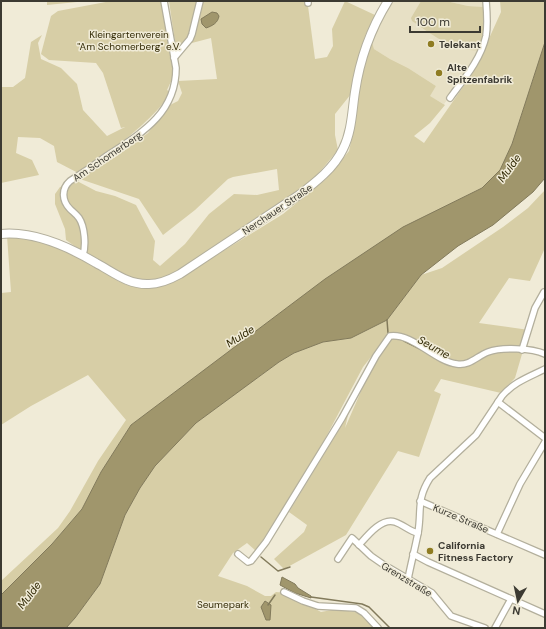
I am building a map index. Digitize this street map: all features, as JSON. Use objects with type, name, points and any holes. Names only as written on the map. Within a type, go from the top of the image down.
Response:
[{"type":"main road","name":"Nerchauer Straße","points":[[1,234],[16,234],[40,239],[72,250],[130,282],[148,284],[159,283],[171,279],[192,267],[313,185],[336,160],[347,140],[350,129],[358,77],[368,40],[375,23],[388,1]]},
{"type":"street","name":"Am Schomerberg","points":[[83,255],[83,228],[80,219],[64,201],[64,190],[70,181],[135,138],[158,117],[168,105],[176,79],[176,68],[164,1]]},
{"type":"street","points":[[174,58],[190,39],[200,1]]},
{"type":"street","points":[[450,98],[467,75],[482,48],[487,22],[486,1]]},
{"type":"street","points":[[522,350],[536,308],[545,292]]},
{"type":"street","points":[[238,554],[246,561],[251,561],[266,542],[338,424],[376,356],[390,336],[402,336],[435,356],[449,362],[459,364],[472,362],[492,350],[530,350],[545,354]]},
{"type":"street","points":[[408,579],[418,533],[420,501],[425,486],[430,478],[476,434],[507,390],[515,383],[545,369]]},
{"type":"street","points":[[498,402],[545,438]]},
{"type":"street","points":[[497,534],[520,484],[545,442]]},
{"type":"street","name":"Kurze Straße","points":[[420,501],[545,555]]},
{"type":"street","points":[[338,559],[352,538],[359,545],[381,524],[392,521],[418,533]]},
{"type":"street","name":"Grenzstraße","points":[[359,545],[384,565],[432,593],[451,616],[485,628]]},
{"type":"street","points":[[413,554],[545,614]]},
{"type":"street","points":[[284,592],[318,606],[356,608],[364,613],[378,628]]},
{"type":"street","points":[[495,628],[511,599]]},
{"type":"shaded area","points":[[393,1],[421,1],[412,18],[480,50],[463,79],[444,104],[429,96],[436,86],[374,49],[372,42],[378,31],[380,23]]},
{"type":"shaded area","points":[[446,1],[484,1],[485,7],[468,6]]},
{"type":"green space","points":[[47,1],[87,1],[47,5]]},
{"type":"green space","name":"Kleingartenverein \"Am Schomerberg\" e.V.","points":[[111,1],[163,1],[174,75],[167,90],[170,92],[164,102],[155,113],[130,136],[80,174],[57,162],[54,146],[40,138],[18,137],[16,153],[32,160],[39,175],[1,183],[1,87],[13,87],[25,78],[31,42],[42,35],[38,43],[41,59],[61,68],[77,84],[83,110],[107,136],[125,127],[121,128],[103,73],[96,63],[49,60],[41,54],[51,16],[58,11]]},
{"type":"green space","points":[[169,1],[303,1],[308,6],[315,59],[327,57],[333,46],[332,29],[345,1],[375,15],[365,36],[353,77],[351,94],[335,114],[335,135],[338,150],[312,181],[172,276],[140,282],[106,268],[66,240],[65,229],[55,204],[55,194],[60,187],[77,181],[96,191],[115,196],[136,205],[155,241],[153,260],[160,266],[185,244],[209,214],[234,194],[257,195],[279,190],[277,169],[233,177],[228,179],[195,210],[163,235],[139,199],[80,179],[117,156],[148,133],[170,105],[178,101],[182,93],[178,81],[217,79],[211,38],[188,44],[175,42]]},
{"type":"green space","points":[[421,1],[446,1],[468,6],[485,7],[487,22],[480,50],[461,49],[452,46],[435,37],[412,21],[411,18]]},
{"type":"green space","points":[[500,1],[545,1],[545,42],[512,144],[500,170],[482,188],[449,206],[131,425],[101,472],[82,509],[52,544],[1,595],[1,581],[58,528],[70,511],[98,461],[126,420],[88,375],[31,406],[1,425],[1,293],[11,292],[7,236],[36,240],[61,248],[88,261],[118,281],[127,285],[145,288],[176,280],[283,214],[326,179],[349,151],[358,95],[366,59],[374,32],[380,23],[378,31],[372,42],[374,49],[436,86],[430,96],[445,105],[430,123],[414,136],[424,143],[472,74],[501,12]]},
{"type":"green space","name":"Seumepark","points":[[545,190],[545,248],[530,281],[509,278],[479,323],[529,330],[515,378],[501,393],[441,379],[434,391],[441,394],[419,457],[398,451],[346,535],[284,569],[274,559],[304,532],[307,525],[289,512],[348,415],[345,428],[382,343],[363,367],[317,454],[256,551],[247,543],[233,553],[218,576],[247,586],[265,596],[271,596],[276,592],[287,593],[321,612],[337,609],[360,613],[374,628],[66,628],[100,584],[125,515],[140,488],[155,466],[196,423],[279,362],[294,353],[323,342],[351,338],[387,320],[421,275],[442,268],[503,227],[528,208]]},
{"type":"water","points":[[212,12],[217,13],[219,16],[214,24],[206,28],[202,24],[201,19]]},
{"type":"water","name":"Mulde","points":[[545,42],[545,178],[533,192],[493,225],[458,246],[421,275],[387,320],[351,338],[323,342],[294,353],[279,362],[196,423],[155,466],[140,488],[125,515],[100,584],[66,628],[1,628],[1,595],[52,544],[82,509],[101,472],[131,425],[325,279],[403,227],[482,188],[500,170],[512,144]]},
{"type":"water","points":[[282,577],[295,584],[298,588],[311,596],[311,598],[295,593],[280,585]]},
{"type":"water","points":[[265,601],[271,605],[270,620],[266,620],[261,607]]},
{"type":"waterway","name":"Seume","points":[[387,320],[388,333]]},
{"type":"waterway","name":"Seume","points":[[404,341],[424,351]]},
{"type":"waterway","name":"Seume","points":[[448,364],[460,367]]},
{"type":"waterway","points":[[261,557],[278,571],[290,567]]},
{"type":"waterway","points":[[268,605],[275,595]]},
{"type":"waterway","points":[[311,597],[362,604],[369,607],[390,628]]},
{"type":"place","name":"Telekant","points":[[431,44]]},
{"type":"place","name":"Alte Spitzenfabrik","points":[[439,73]]},
{"type":"place","name":"California Fitness Factory","points":[[430,551]]}]
